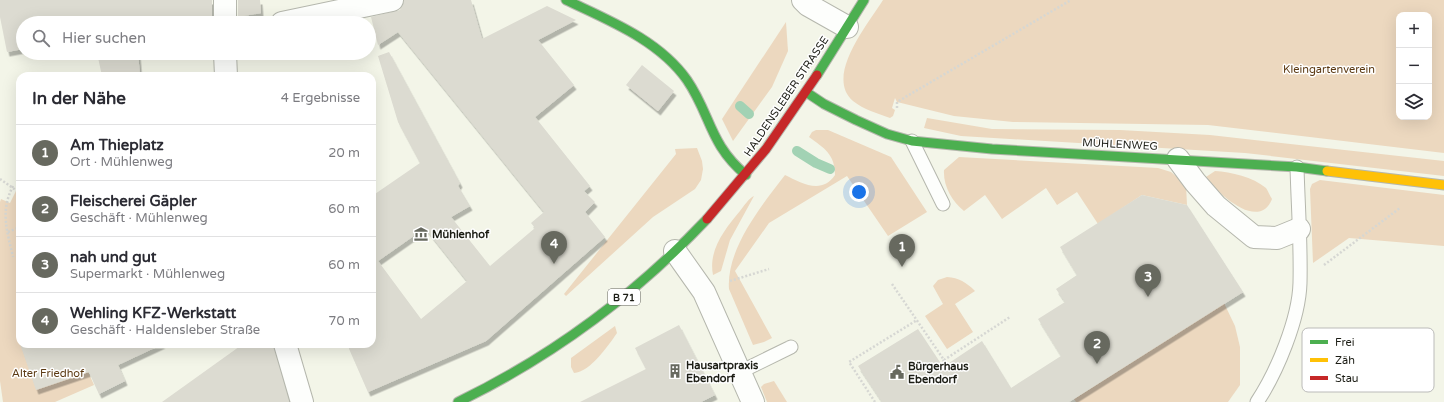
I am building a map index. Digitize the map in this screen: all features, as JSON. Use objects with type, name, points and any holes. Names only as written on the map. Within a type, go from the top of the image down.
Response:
[{"type":"street","points":[[225,0],[225,16]]},
{"type":"street","points":[[315,16],[392,0]]},
{"type":"street","points":[[566,0],[630,33],[660,54],[676,68],[686,79],[721,149],[728,159],[746,175]]},
{"type":"street","points":[[804,0],[808,5],[847,27]]},
{"type":"street","name":"HALDENSLEBER STRASSE","points":[[458,402],[501,380],[574,334],[622,299],[675,252],[722,203],[761,156],[806,92],[864,0]]},
{"type":"street","points":[[225,60],[226,72]]},
{"type":"street","name":"MÜHLENWEG","points":[[806,92],[824,104],[856,120],[888,134],[912,141],[992,149],[1297,167],[1444,185]]},
{"type":"street","points":[[1178,159],[1194,182],[1216,206],[1254,237],[1277,238],[1299,229]]},
{"type":"street","points":[[675,252],[704,292],[753,402]]},
{"type":"street","points":[[286,348],[302,402]]},
{"type":"lane","points":[[912,141],[943,204]]},
{"type":"lane","points":[[1257,402],[1278,364],[1289,335],[1300,284],[1297,167]]},
{"type":"lane","points":[[740,372],[791,347]]},
{"type":"path","points":[[898,106],[897,102],[1071,0]]},
{"type":"path","points":[[0,179],[16,190]]},
{"type":"path","points":[[12,186],[6,200],[5,208],[13,257]]},
{"type":"path","points":[[1300,284],[1404,205]]},
{"type":"path","points":[[8,232],[16,229]]},
{"type":"path","points":[[727,281],[732,282],[769,269]]},
{"type":"path","points":[[892,284],[944,360]]},
{"type":"path","points":[[941,365],[944,360],[1010,317]]},
{"type":"path","points":[[875,402],[849,362],[917,320]]},
{"type":"green space","name":"Kleingartenverein","points":[[883,0],[1444,0],[1444,153],[1208,125],[1013,122],[954,116],[897,102],[895,98],[892,108],[895,110],[893,116],[890,118],[857,104],[845,90],[843,78],[846,64],[860,35]]},
{"type":"green space","points":[[786,22],[788,51],[772,87],[733,141],[722,119]]},
{"type":"green space","points":[[927,118],[992,129],[1120,130],[1210,135],[1444,161],[1444,176],[1245,153],[961,136],[924,128]]},
{"type":"green space","points":[[816,130],[828,130],[891,157],[927,212],[888,236],[847,176],[769,223],[735,271],[772,338],[753,345],[729,289],[733,259],[747,228],[785,175],[804,184],[818,186],[824,185],[835,175],[833,162],[828,152],[809,137],[812,132]]},
{"type":"green space","points":[[697,148],[702,161],[703,169],[701,180],[695,189],[653,217],[566,296],[564,294],[676,154],[675,149]]},
{"type":"green space","points":[[959,157],[1158,168],[1171,172],[1186,185],[1187,205],[1142,195],[1098,224],[1077,192],[1057,205],[1046,188],[1002,219],[985,195],[964,211],[949,193],[944,176],[944,170]]},
{"type":"green space","points":[[1215,171],[1235,174],[1255,181],[1266,188],[1272,199],[1266,208],[1258,212],[1248,211],[1228,200],[1211,184],[1206,177]]},
{"type":"green space","points":[[1320,180],[1444,195],[1444,246],[1349,238],[1313,263],[1310,189],[1312,184]]},
{"type":"green space","name":"Alter Friedhof","points":[[16,191],[16,348],[40,348],[81,356],[94,385],[55,402],[3,402],[0,381],[0,202],[1,199],[10,203]]},
{"type":"green space","points":[[754,196],[730,240],[721,271],[713,275],[713,257],[719,240],[748,200]]},
{"type":"green space","points":[[947,277],[962,281],[975,291],[955,304],[973,332],[947,349],[925,316],[943,304],[933,286],[938,280]]},
{"type":"green space","points":[[1224,303],[1235,326],[1240,347],[1240,385],[1228,402],[1076,402],[1074,399]]},
{"type":"green space","points":[[615,326],[617,333],[598,358],[580,372],[574,373],[571,367],[571,358]]},
{"type":"green space","points":[[774,381],[787,402],[767,402],[761,387],[764,384]]},
{"type":"building","points":[[0,0],[212,0],[212,16],[16,16],[16,50],[7,52],[0,17]]},
{"type":"building","points":[[238,0],[260,0],[261,13],[238,16]]},
{"type":"building","points":[[404,0],[471,0],[482,39],[547,6],[576,20],[538,40],[574,85],[535,117],[590,186],[584,191],[595,202],[585,212],[605,237],[486,341],[368,392],[349,348],[376,348],[376,193],[420,163],[398,122],[378,56],[389,52],[460,183],[458,186],[470,206],[451,217],[490,266],[535,228],[531,223],[544,212],[398,32],[378,45],[376,37],[375,16],[400,10]],"holes":[[[425,228],[467,281],[421,319],[378,261]]]},
{"type":"building","points":[[99,60],[139,60],[140,72],[101,72]]},
{"type":"building","points":[[642,65],[674,91],[658,111],[626,85]]},
{"type":"building","points":[[1142,195],[1187,205],[1243,292],[1069,402],[882,402],[858,366],[918,329],[943,367],[982,341],[1011,388],[1061,356],[1038,319],[1065,302],[1056,289],[1077,275],[1060,247]]},
{"type":"building","name":"Hausartpraxis Ebendorf","points":[[679,325],[715,395],[701,402],[580,402],[646,369],[635,348]]},
{"type":"building","points":[[21,348],[154,348],[118,365],[125,381],[99,394],[89,372],[36,390]]},
{"type":"building","points":[[237,348],[274,348],[289,402],[162,402]]},
{"type":"waterway","points":[[740,106],[749,114]]},
{"type":"waterway","points":[[797,151],[816,163],[830,169]]},
{"type":"traffic: fast","points":[[566,0],[632,32],[662,53],[687,80],[701,105],[717,141],[734,163],[746,175]]},
{"type":"traffic: fast","points":[[817,75],[864,0]]},
{"type":"traffic: fast","points":[[806,92],[824,104],[856,120],[887,134],[912,141],[992,149],[1297,167],[1327,171]]},
{"type":"traffic: fast","points":[[458,402],[527,365],[591,322],[651,274],[707,219]]},
{"type":"traffic: slow","points":[[1327,171],[1444,185]]},
{"type":"traffic: jam","points":[[707,219],[766,149],[817,75]]},
{"type":"place","name":"Mühlenhof","points":[[421,234]]},
{"type":"place","name":"Wehling KFZ-Werkstatt","points":[[554,264]]},
{"type":"place","name":"Am Thieplatz","points":[[902,267]]},
{"type":"place","name":"nah und gut","points":[[1148,297]]},
{"type":"place","name":"Fleischerei Gäpler","points":[[1097,364]]},
{"type":"place","name":"Hausartpraxis Ebendorf","points":[[675,371]]},
{"type":"place","name":"Bürgerhaus Ebendorf","points":[[897,372]]}]
